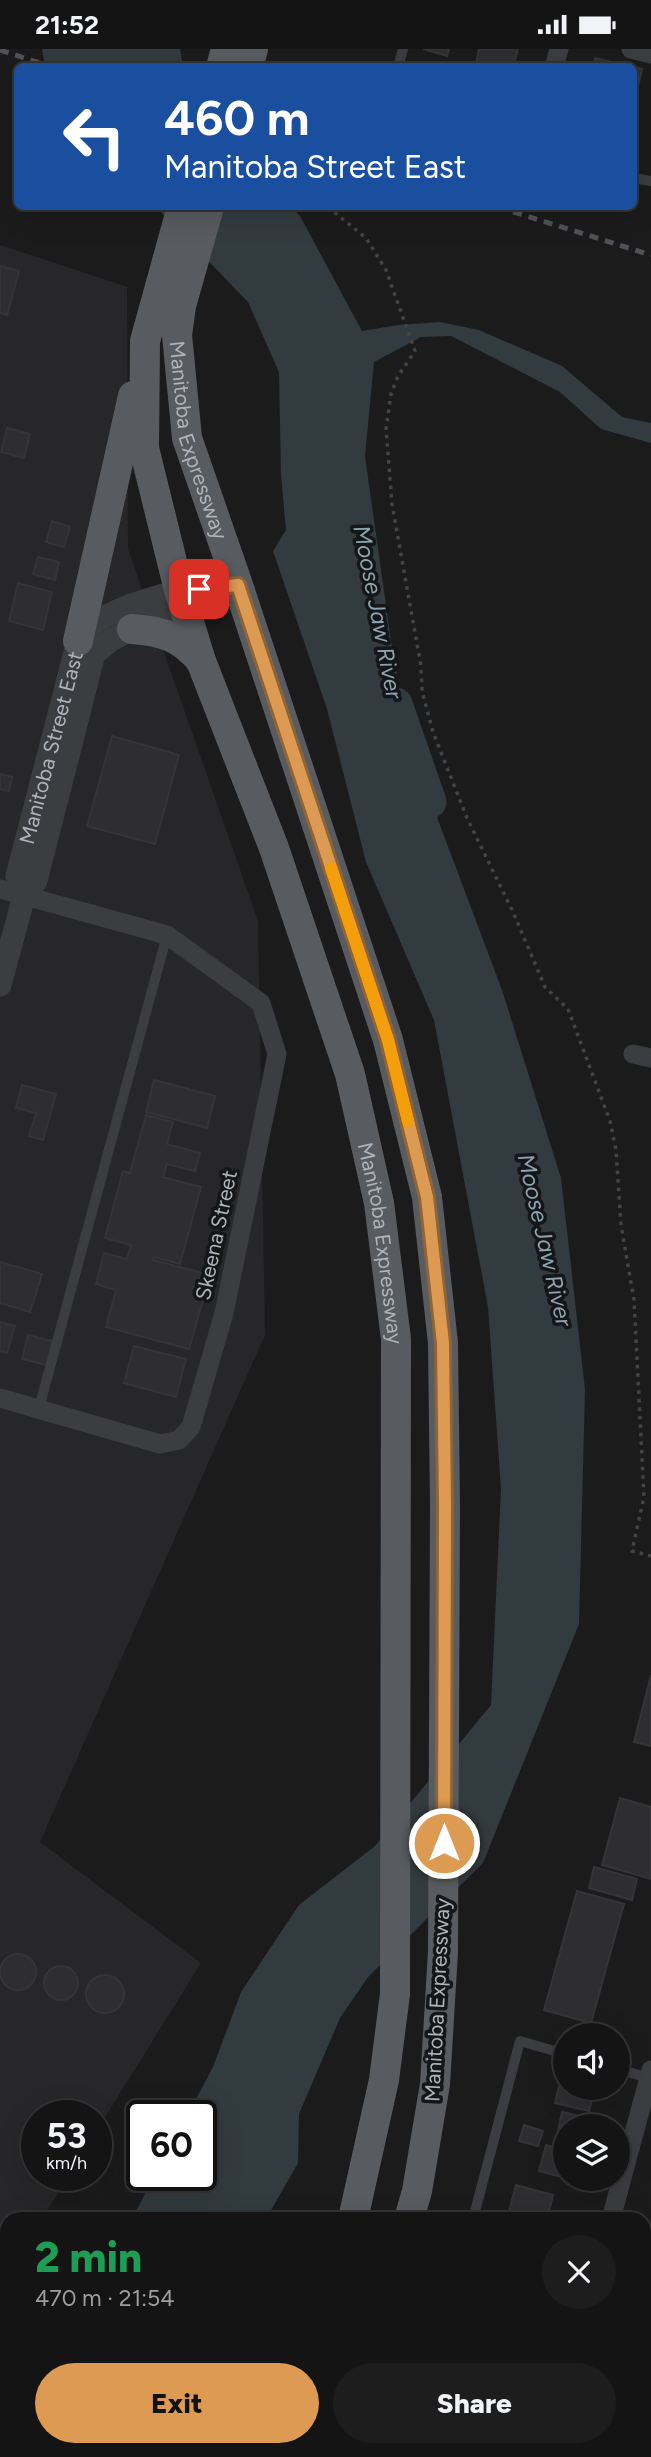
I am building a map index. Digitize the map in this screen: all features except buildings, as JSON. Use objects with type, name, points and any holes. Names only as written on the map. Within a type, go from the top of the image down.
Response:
[{"type":"main road","points":[[229,60],[253,49]]},
{"type":"main road","points":[[169,304],[182,210]]},
{"type":"main road","points":[[169,304],[208,210]]},
{"type":"main road","name":"Manitoba Expressway","points":[[169,304],[145,341],[144,448],[182,600],[201,661],[274,848],[350,1074],[379,1203],[396,1339],[395,1994],[384,2080],[355,2212]]},
{"type":"main road","name":"Manitoba Expressway","points":[[169,304],[177,335],[187,438],[388,1040],[427,1197],[443,1343],[443,1952],[435,2084],[411,2212]]},
{"type":"main road","points":[[78,641],[145,341]]},
{"type":"main road","points":[[132,629],[149,630],[175,638],[190,648],[201,661]]},
{"type":"street","points":[[631,49],[651,54]]},
{"type":"street","name":"Manitoba Street East","points":[[0,985],[12,892],[78,641],[92,625],[112,614],[238,585]]},
{"type":"street","name":"Manitoba Street East","points":[[12,892],[36,881],[94,655],[111,639],[182,600]]},
{"type":"street","points":[[12,892],[167,935]]},
{"type":"street","name":"Skeena Street","points":[[0,1398],[160,1444],[179,1440],[191,1427],[224,1313],[277,1054],[261,1003],[167,935]]},
{"type":"street","points":[[613,2212],[650,2074]]},
{"type":"lane","points":[[38,1408],[167,935]]},
{"type":"lane","points":[[475,2212],[520,2041],[553,2051]]},
{"type":"lane","points":[[630,2071],[650,2074]]},
{"type":"path","points":[[332,210],[366,238],[386,270],[415,351],[398,376],[391,394],[386,429],[391,505],[421,666],[422,691],[433,732],[467,818],[513,912],[545,988],[568,1009],[610,1121],[616,1150],[621,1225],[634,1300],[644,1496],[632,1551],[651,1556]]},
{"type":"shaded area","points":[[0,245],[127,287],[128,549],[258,921],[265,1335],[40,1842],[201,1963],[112,2106],[112,2100],[21,2100],[21,2191],[59,2191],[46,2212],[0,2212]]},
{"type":"water","points":[[42,49],[180,49],[182,63],[44,63]]},
{"type":"water","points":[[159,210],[294,210],[300,216],[362,331],[440,322],[479,330],[562,366],[622,417],[651,423],[651,443],[601,429],[560,392],[451,336],[421,337],[374,362],[365,456],[393,655],[411,748],[502,990],[561,1178],[585,1389],[579,1624],[483,1863],[368,1977],[340,2018],[299,2114],[298,2163],[270,2212],[136,2212],[147,2191],[217,2191],[217,2100],[195,2100],[213,2067],[241,1992],[299,1905],[375,1846],[491,1705],[501,1489],[488,1307],[434,1020],[366,862],[327,709],[273,551],[286,530],[281,475],[279,372],[248,302]]},
{"type":"waterway","name":"Moose Jaw River","points":[[396,704],[430,802]]},
{"type":"railway","points":[[0,50],[40,63]]},
{"type":"railway","points":[[508,210],[651,255]]},
{"type":"slow traffic","points":[[331,868],[388,1040],[408,1121]]},
{"type":"route","points":[[199,589],[238,585],[388,1040],[427,1197],[443,1343],[444,1843]]}]
